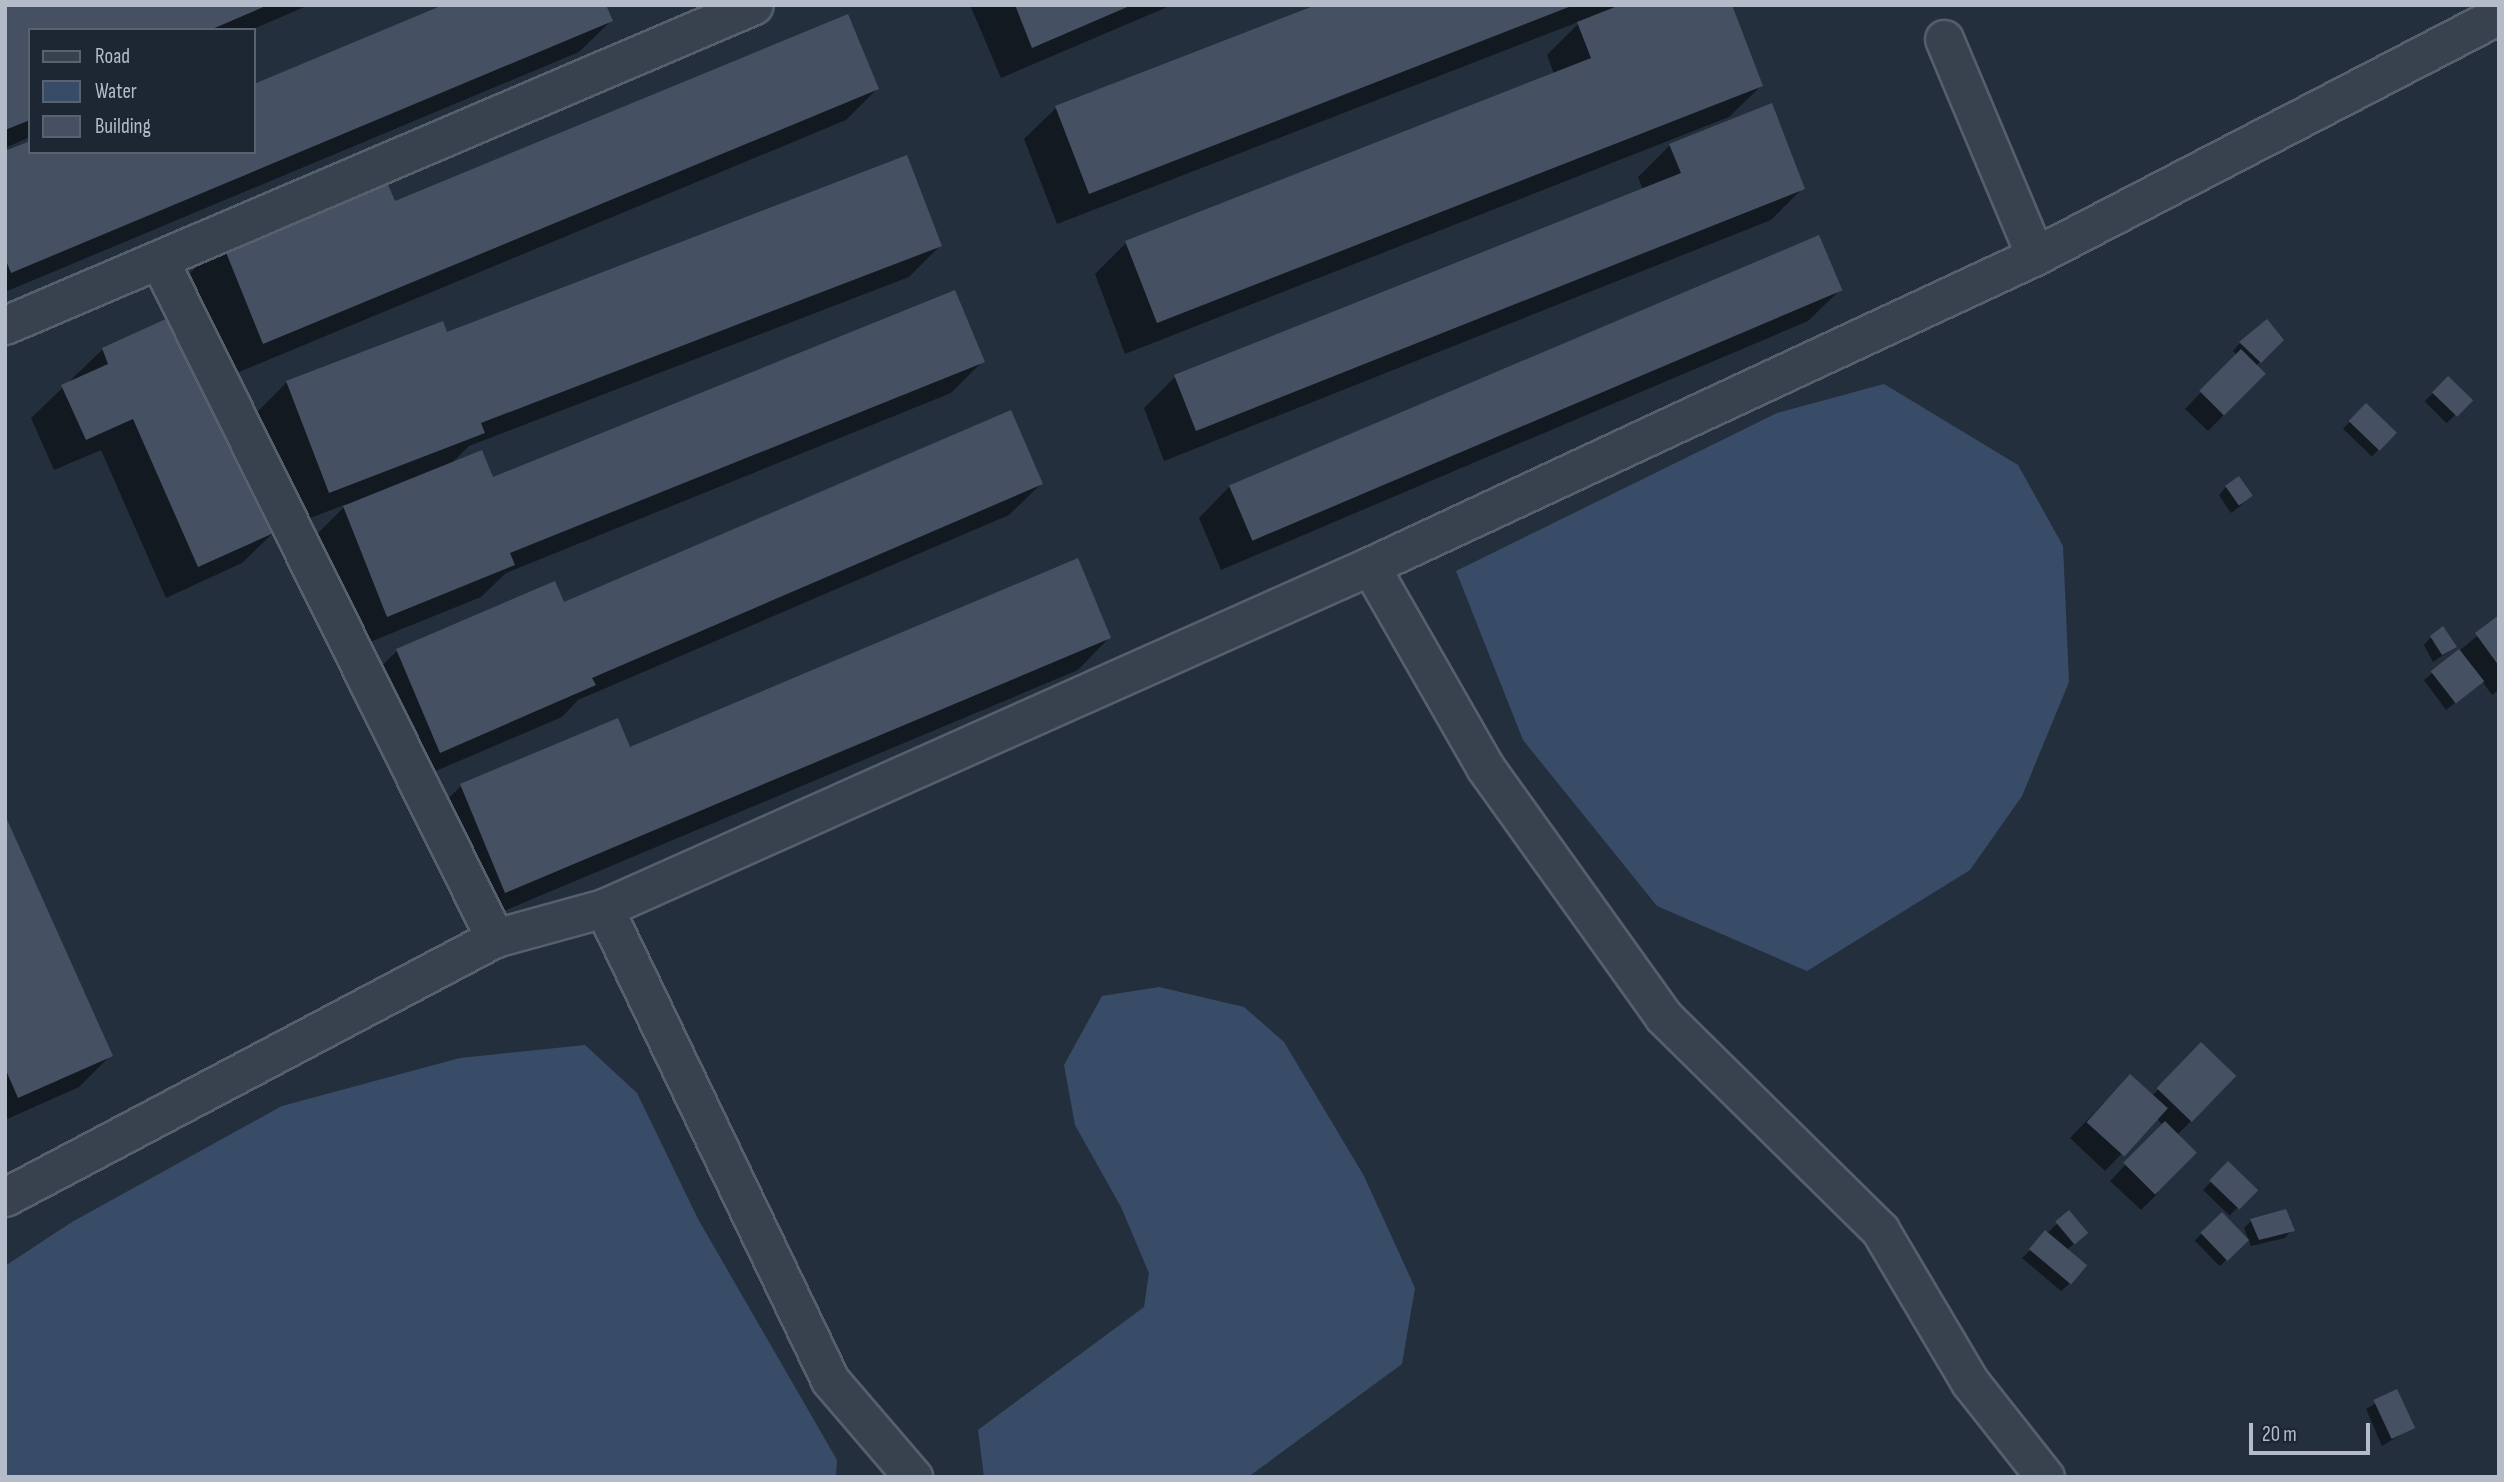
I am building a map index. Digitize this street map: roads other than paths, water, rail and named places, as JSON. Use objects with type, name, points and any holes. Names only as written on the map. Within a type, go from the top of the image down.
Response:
[{"type":"street","points":[[5,326],[754,5]]},
{"type":"street","points":[[5,1197],[495,939],[604,908],[1370,566],[2035,256],[2499,15]]},
{"type":"street","points":[[1944,38],[2035,256]]},
{"type":"street","points":[[159,260],[495,939]]},
{"type":"street","points":[[1370,566],[1485,767],[1663,1016],[1880,1230],[1970,1382],[2045,1477]]},
{"type":"street","points":[[604,908],[830,1380],[913,1477]]},
{"type":"water","points":[[1884,384],[2018,465],[2063,546],[2069,682],[2022,796],[1970,870],[1807,971],[1657,906],[1523,740],[1456,571],[1777,413]]},
{"type":"water","points":[[1159,987],[1244,1007],[1284,1042],[1364,1176],[1415,1288],[1402,1364],[1248,1477],[984,1477],[978,1430],[1144,1307],[1149,1273],[1121,1207],[1075,1125],[1064,1065],[1102,996]]},
{"type":"water","points":[[585,1045],[637,1093],[698,1219],[837,1460],[836,1477],[5,1477],[5,1266],[72,1222],[282,1106],[460,1058]]}]
